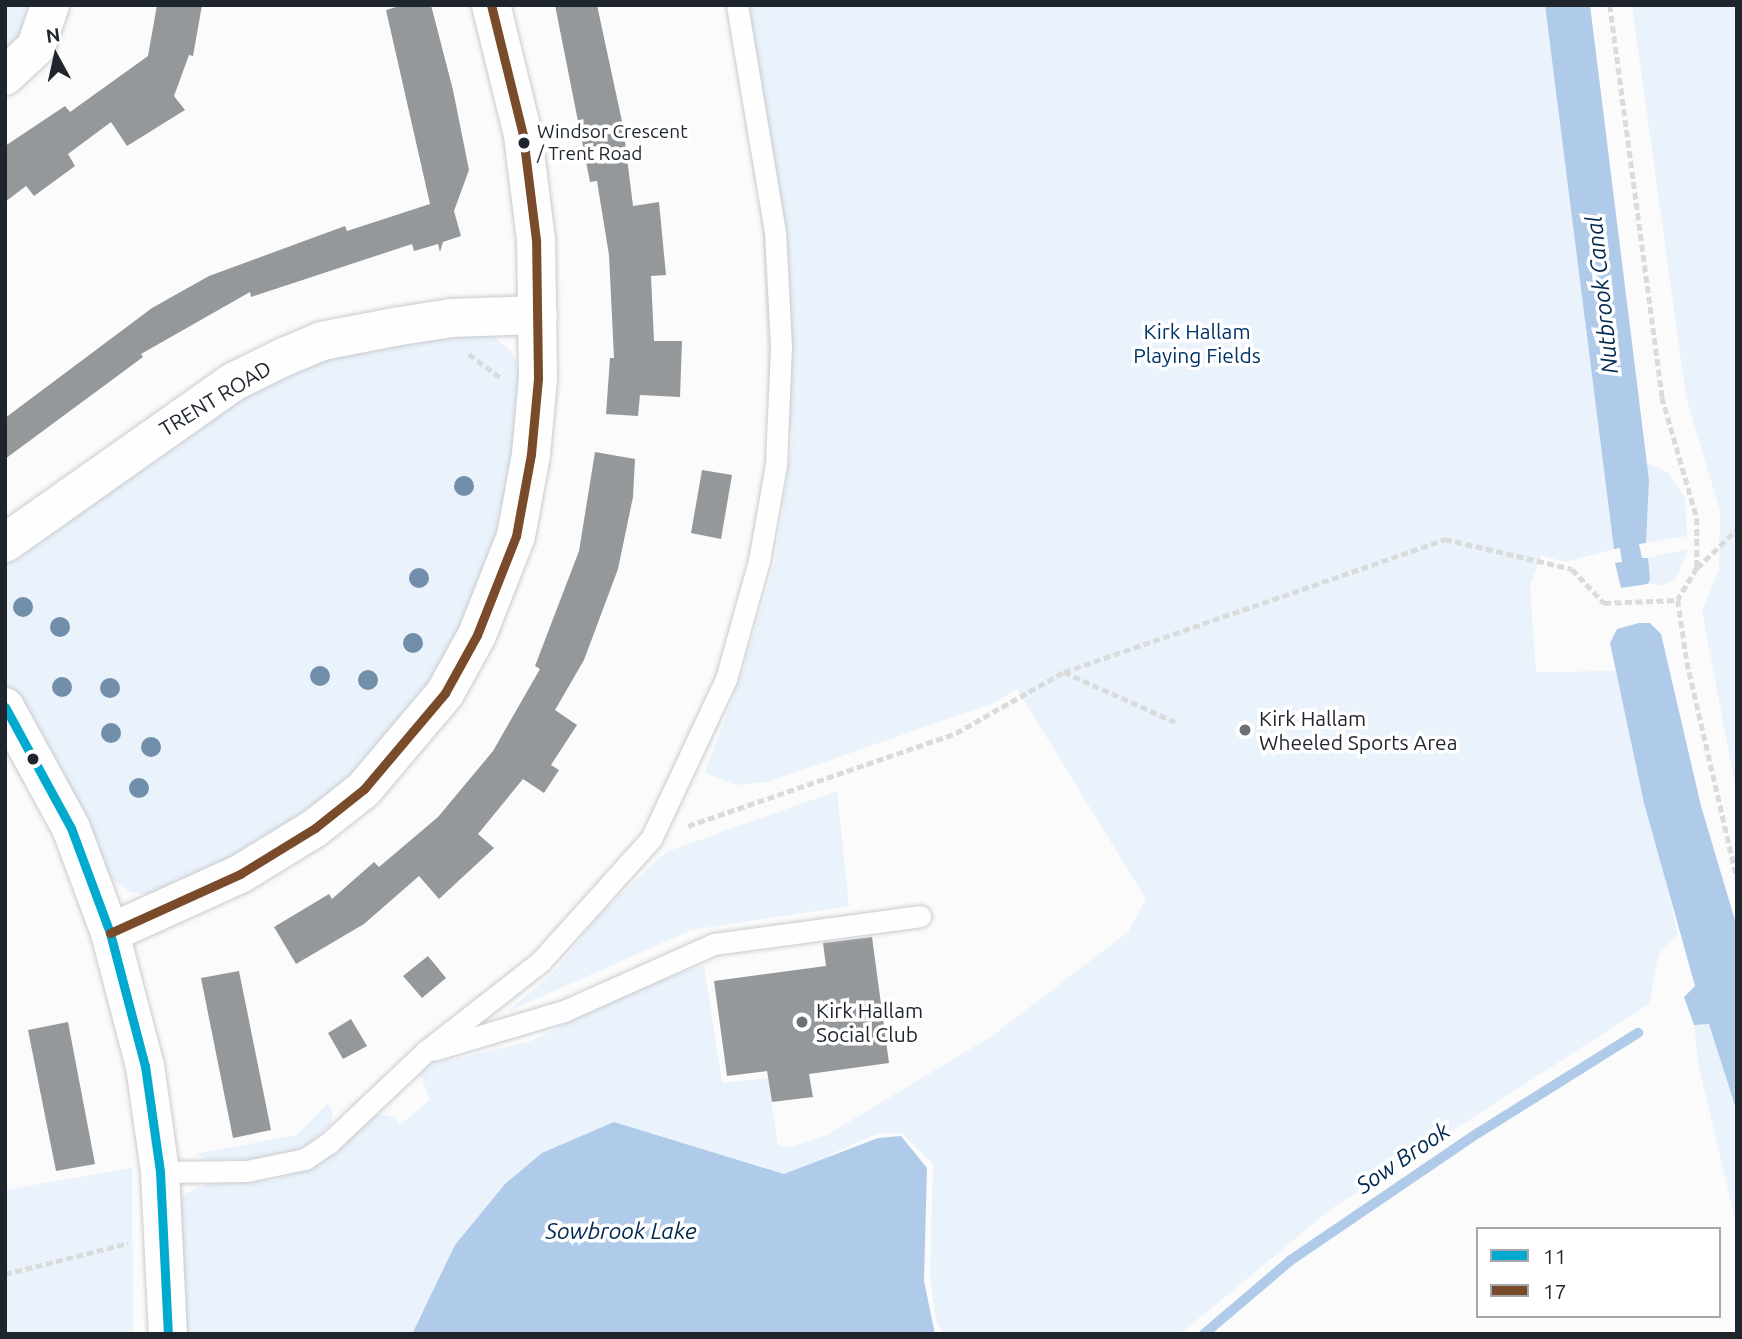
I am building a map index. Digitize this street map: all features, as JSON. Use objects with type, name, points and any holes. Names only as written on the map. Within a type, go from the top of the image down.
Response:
[{"type":"street","points":[[5,76],[36,47],[50,5]]},
{"type":"street","points":[[110,933],[196,897],[315,828],[364,789],[410,738],[445,693],[477,635],[516,536],[536,404],[538,315],[536,240],[523,135],[491,5]]},
{"type":"street","name":"TRENT ROAD","points":[[5,543],[235,381],[322,341],[459,317],[538,315]]},
{"type":"street","points":[[5,707],[71,828],[110,933],[145,1066],[160,1172],[168,1334]]},
{"type":"lane","points":[[160,1172],[247,1171],[305,1160],[329,1143],[426,1051],[541,961],[650,839],[726,679],[759,561],[776,465],[781,346],[775,232],[737,5]]},
{"type":"lane","points":[[426,1051],[564,1011],[714,944],[920,916]]},
{"type":"path","points":[[1610,5],[1662,397],[1698,518],[1696,568]]},
{"type":"path","points":[[459,317],[464,351],[536,404]]},
{"type":"path","points":[[1737,529],[1696,568],[1678,600],[1696,702],[1737,878]]},
{"type":"path","points":[[650,839],[956,733],[1064,671],[1445,539],[1572,569],[1604,603],[1678,600]]},
{"type":"path","points":[[1064,671],[1175,722]]},
{"type":"path","points":[[5,1274],[68,1255],[163,1236]]},
{"type":"green space","points":[[5,5],[35,5],[21,39],[5,53]]},
{"type":"green space","name":"Kirk Hallam Playing Fields","points":[[726,5],[1545,5],[1614,549],[1565,562],[1541,555],[1530,587],[1536,672],[1618,671],[1678,935],[1659,954],[1649,1004],[1331,1209],[1180,1334],[945,1334],[936,1321],[930,1274],[933,1164],[902,1133],[877,1134],[831,1154],[821,1164],[784,1174],[614,1122],[422,1311],[412,1334],[185,1334],[177,1213],[181,1196],[206,1184],[274,1181],[310,1166],[376,1113],[394,1117],[400,1125],[430,1100],[420,1073],[433,1064],[531,1041],[638,989],[704,965],[722,1083],[768,1078],[778,1146],[792,1147],[827,1135],[992,1036],[1128,932],[1146,899],[1017,689],[993,703],[767,782],[735,785],[705,772],[740,680],[775,562],[794,430],[770,434],[762,210]]},
{"type":"green space","points":[[1632,5],[1737,5],[1737,795],[1702,611],[1719,570],[1720,511],[1686,397]]},
{"type":"green space","points":[[492,335],[512,352],[521,377],[515,462],[503,521],[460,632],[426,690],[359,774],[303,820],[157,896],[130,892],[111,879],[61,777],[5,680],[5,558],[118,474],[299,364],[404,337]]},
{"type":"green space","points":[[1646,462],[1668,473],[1685,498],[1687,536],[1646,543]]},
{"type":"green space","points":[[1688,549],[1676,579],[1663,585],[1648,584],[1648,558]]},
{"type":"green space","points":[[837,791],[849,906],[691,930],[507,1012],[554,972],[600,914],[666,852]]},
{"type":"green space","points":[[1709,1024],[1737,1112],[1737,1227],[1699,1068],[1694,1025]]},
{"type":"green space","points":[[328,1103],[333,1112],[331,1124],[311,1144],[269,1160],[208,1159],[195,1154],[297,1135]]},
{"type":"green space","points":[[132,1168],[133,1334],[5,1334],[5,1190]]},
{"type":"water","name":"Nutbrook Canal","points":[[1545,5],[1590,5],[1649,480],[1646,543],[1639,544],[1642,558],[1648,558],[1648,584],[1621,588],[1615,563],[1622,562],[1620,548],[1614,549]]},
{"type":"water","points":[[1650,623],[1661,634],[1701,806],[1737,927],[1737,1112],[1709,1024],[1694,1025],[1684,997],[1695,986],[1644,803],[1610,643],[1617,629]]},
{"type":"water","name":"Sowbrook Lake","points":[[614,1122],[784,1174],[878,1138],[901,1136],[927,1168],[924,1281],[935,1334],[412,1334],[455,1245],[505,1184],[542,1153]]},
{"type":"building","points":[[157,5],[202,5],[193,56],[189,55],[174,96],[185,110],[127,146],[111,122],[68,154],[75,166],[34,196],[26,186],[5,202],[5,146],[65,106],[70,112],[148,56]]},
{"type":"building","points":[[403,5],[431,5],[453,90],[469,170],[454,211],[461,236],[443,242],[440,252],[438,244],[414,251],[412,244],[251,297],[250,292],[141,354],[143,357],[5,459],[5,418],[152,308],[209,276],[345,226],[347,231],[430,204],[386,10]]},
{"type":"building","points":[[555,5],[597,5],[623,126],[633,206],[659,202],[666,275],[651,276],[654,341],[682,341],[680,397],[640,395],[638,416],[606,414],[610,358],[614,358],[609,255],[597,181],[590,182]]},
{"type":"building","points":[[595,452],[635,459],[633,497],[618,569],[584,660],[555,710],[577,725],[551,765],[559,770],[544,793],[523,779],[478,834],[494,848],[439,899],[419,876],[364,924],[296,964],[274,927],[329,894],[332,899],[374,862],[379,867],[438,817],[493,751],[540,669],[535,666],[579,551]]},
{"type":"building","points":[[702,470],[732,475],[721,539],[691,533]]},
{"type":"building","name":"Kirk Hallam Social Club","points":[[872,937],[889,1063],[809,1074],[813,1097],[772,1102],[767,1071],[727,1076],[714,981],[826,966],[823,943]]},
{"type":"building","points":[[428,956],[446,978],[422,998],[403,976]]},
{"type":"building","points":[[239,971],[271,1130],[233,1138],[201,978]]},
{"type":"building","points":[[351,1019],[367,1046],[343,1059],[328,1033]]},
{"type":"building","points":[[68,1022],[95,1164],[56,1171],[28,1030]]},
{"type":"waterway","name":"Sow Brook","points":[[1204,1334],[1291,1260],[1478,1133],[1638,1033]]},
{"type":"transit line","name":"17","points":[[110,933],[240,874],[315,828],[364,789],[445,693],[477,635],[516,536],[531,454],[538,378],[536,240],[523,135],[491,5]]},
{"type":"transit line","name":"11","points":[[5,707],[71,828],[110,933],[145,1066],[160,1172],[168,1334]]},
{"type":"place","name":"Windsor Crescent / Trent Road","points":[[524,143]]},
{"type":"place","name":"Kirk Hallam Wheeled Sports Area","points":[[1245,730]]},
{"type":"place","name":"Kirk Hallam Social Club","points":[[802,1022]]}]
